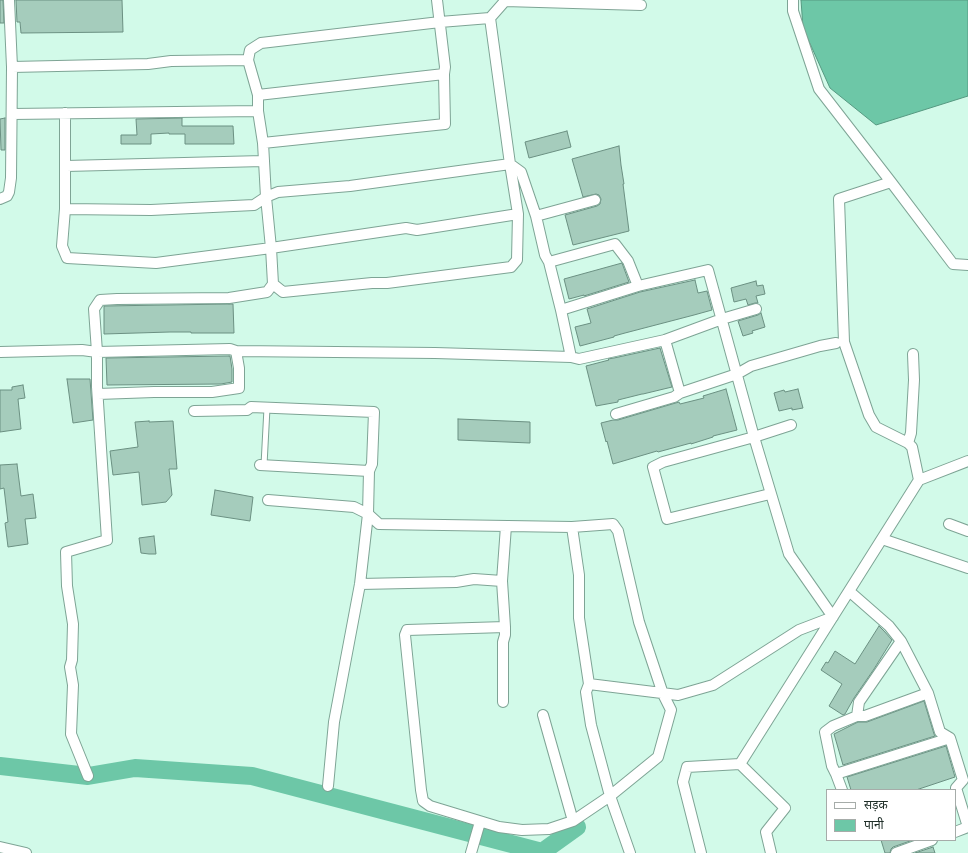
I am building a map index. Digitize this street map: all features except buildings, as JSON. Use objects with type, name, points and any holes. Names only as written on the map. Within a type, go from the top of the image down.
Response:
[{"type":"street","points":[[0,199],[8,196],[11,178],[12,67],[10,0]]},
{"type":"street","points":[[263,143],[445,124],[445,67],[437,0]]},
{"type":"street","points":[[793,0],[793,11],[818,89],[953,264],[968,265]]},
{"type":"street","points":[[88,776],[71,734],[73,685],[70,667],[72,660],[73,624],[67,586],[66,552],[107,540],[97,387],[97,352],[94,309],[100,300],[117,298],[229,298],[267,292],[273,284],[263,143],[258,111],[258,95],[248,60],[250,50],[261,43],[440,22],[490,18],[505,1],[591,2],[641,5]]},
{"type":"street","points":[[273,284],[283,292],[372,282],[387,283],[511,267],[517,260],[518,214],[490,18]]},
{"type":"street","points":[[12,67],[148,64],[171,61],[248,60]]},
{"type":"street","points":[[258,95],[444,74]]},
{"type":"street","points":[[12,114],[258,111]]},
{"type":"street","points":[[66,113],[65,209],[62,246],[67,258],[156,263],[406,228],[417,230],[518,214]]},
{"type":"street","points":[[66,166],[264,161]]},
{"type":"street","points":[[65,209],[151,210],[254,205],[266,197],[278,192],[350,186],[510,164],[521,172],[536,216],[545,255],[549,262],[561,310],[571,357]]},
{"type":"street","points":[[891,182],[839,199],[844,342],[869,416],[876,427],[908,443],[912,448],[919,480]]},
{"type":"street","points":[[536,216],[595,200]]},
{"type":"street","points":[[549,262],[615,244],[628,261],[638,286]]},
{"type":"street","points":[[561,310],[638,286],[708,270],[770,494],[789,554],[833,617]]},
{"type":"street","points":[[0,352],[82,350],[97,352],[230,349],[236,351],[435,352],[571,357],[579,359],[664,340],[722,319],[756,309]]},
{"type":"street","points":[[664,340],[680,392]]},
{"type":"street","points":[[616,414],[674,397],[680,392],[737,374],[751,366],[820,346],[836,343]]},
{"type":"street","points":[[98,394],[212,392],[238,388],[239,368],[236,351]]},
{"type":"street","points":[[908,443],[911,433],[914,380],[912,354]]},
{"type":"street","points":[[194,411],[247,410],[251,407],[374,412],[368,514],[360,584],[334,722],[328,786]]},
{"type":"street","points":[[770,494],[667,519],[653,467],[663,462],[754,437],[791,425]]},
{"type":"street","points":[[740,764],[919,480],[968,461]]},
{"type":"street","points":[[262,465],[370,471]]},
{"type":"street","points":[[268,500],[354,507],[368,514],[379,524],[572,527],[613,524],[618,531],[639,622],[663,694],[671,710],[658,758],[610,796],[573,821],[549,829],[522,830],[499,827],[430,806],[423,801],[405,635],[407,630],[505,627]]},
{"type":"street","points":[[949,524],[968,531]]},
{"type":"street","points":[[503,702],[503,642],[505,627],[502,581],[506,526]]},
{"type":"street","points":[[572,527],[578,575],[580,618],[589,684],[586,692],[591,724],[610,796],[630,853]]},
{"type":"street","points":[[882,539],[968,568]]},
{"type":"street","points":[[360,584],[456,582],[474,579],[502,581]]},
{"type":"street","points":[[849,591],[889,626],[901,641],[928,693],[940,732],[950,738],[963,767],[963,780],[953,789]]},
{"type":"street","points":[[589,684],[678,695],[713,684],[799,630],[833,617]]},
{"type":"street","points":[[857,716],[859,702],[901,641]]},
{"type":"street","points":[[842,789],[832,766],[825,732],[833,726],[857,716],[865,716],[928,693]]},
{"type":"street","points":[[543,715],[573,821]]},
{"type":"street","points":[[836,774],[950,738]]},
{"type":"street","points":[[701,853],[682,782],[687,767],[740,764],[785,808],[766,832],[771,853]]},
{"type":"street","points":[[956,797],[968,828],[956,832]]},
{"type":"street","points":[[471,853],[480,822]]},
{"type":"street","points":[[896,853],[929,841]]},
{"type":"street","points":[[0,847],[26,853]]},
{"type":"lane","points":[[262,465],[267,408]]},
{"type":"water","points":[[801,0],[968,0],[968,96],[876,125],[830,88],[803,28]]},
{"type":"waterway","points":[[0,766],[88,776],[135,768],[252,776],[542,852],[577,827]]}]
